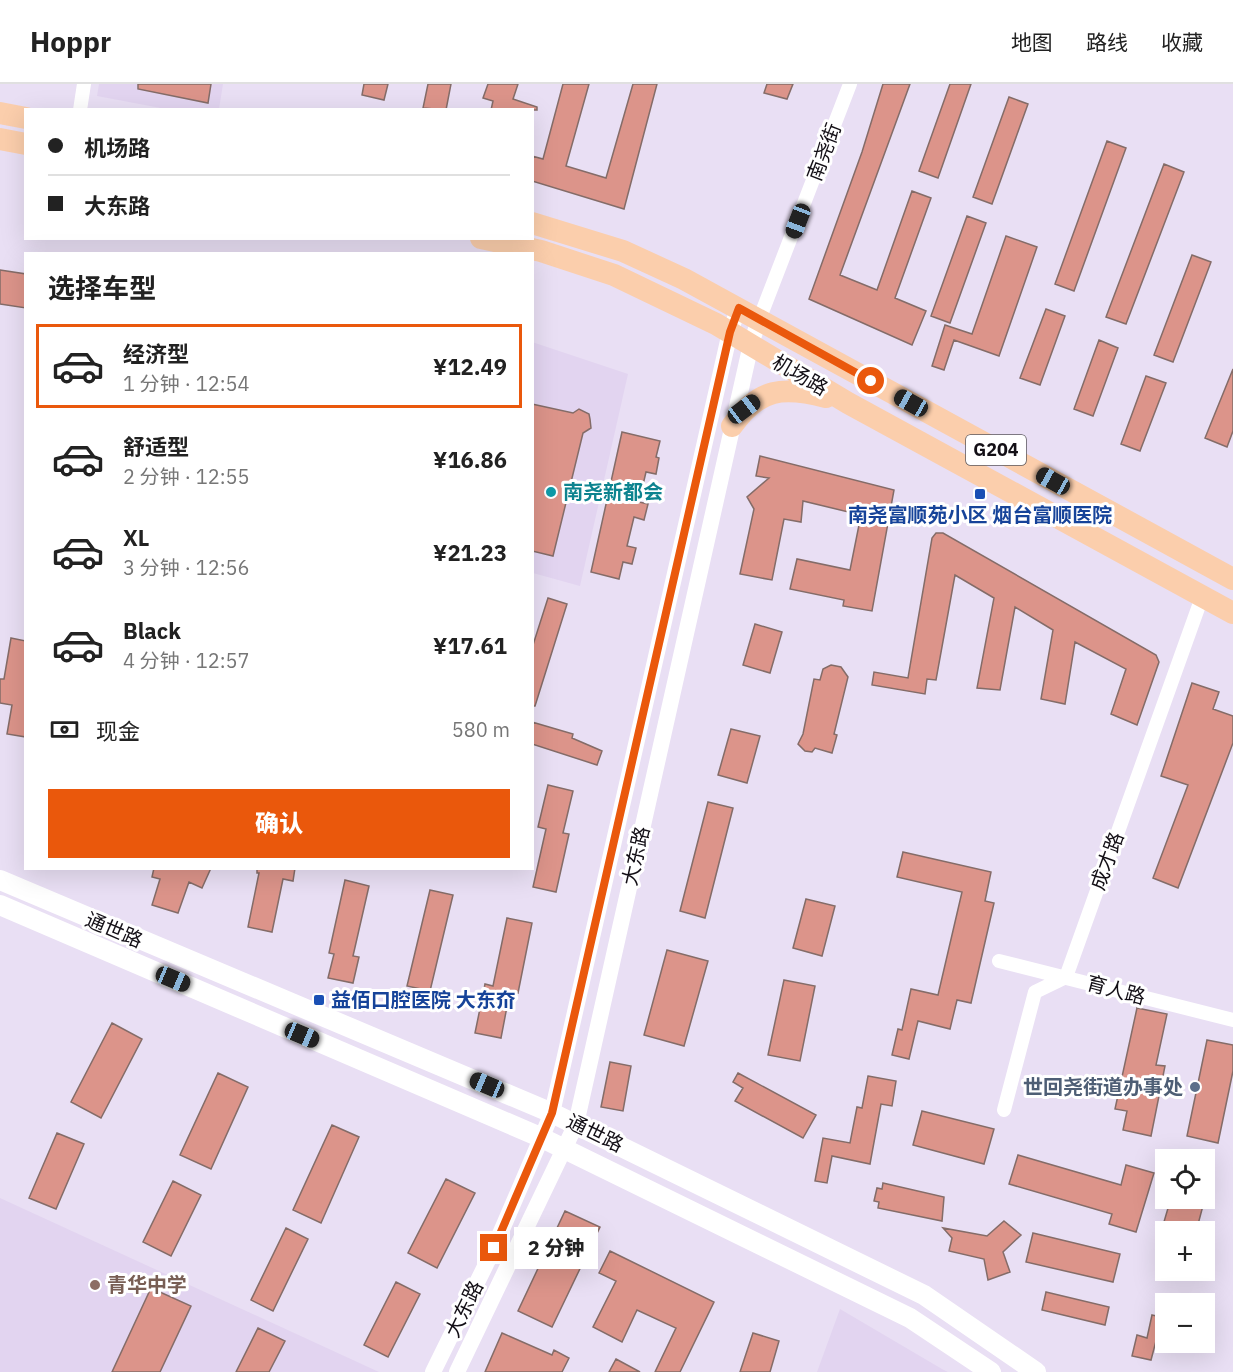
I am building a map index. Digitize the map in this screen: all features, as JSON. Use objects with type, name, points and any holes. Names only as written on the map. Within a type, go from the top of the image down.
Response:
[{"type":"highway","points":[[0,113],[24,118]]},
{"type":"highway","points":[[0,139],[24,144]]},
{"type":"highway","name":"机场路","points":[[534,224],[623,251],[739,308],[1233,579]]},
{"type":"highway","name":"机场路","points":[[490,240],[541,251],[614,275],[730,332],[848,403],[1233,613]]},
{"type":"highway","points":[[732,426],[744,409],[759,398],[777,391],[793,390],[848,403]]},
{"type":"main road","name":"通世路","points":[[0,880],[576,1124],[924,1295],[1036,1372]]},
{"type":"main road","name":"通世路","points":[[0,905],[540,1137],[910,1318],[991,1372]]},
{"type":"street","points":[[80,108],[84,84]]},
{"type":"street","name":"南尧街","points":[[759,320],[850,84]]},
{"type":"street","name":"大东路","points":[[433,1372],[494,1248],[552,1113],[730,332],[739,308]]},
{"type":"street","name":"大东路","points":[[457,1372],[576,1124],[732,426],[751,344],[759,320]]},
{"type":"street","name":"成才路","points":[[1066,977],[1202,597]]},
{"type":"street","name":"育人路","points":[[999,961],[1233,1020]]},
{"type":"street","points":[[1004,1110],[1035,992],[1066,977]]},
{"type":"shaded area","points":[[99,84],[223,84],[219,108],[161,108],[97,96]]},
{"type":"shaded area","points":[[534,343],[628,374],[580,586],[534,573]]},
{"type":"shaded area","name":"青华中学","points":[[0,1198],[379,1372],[0,1372]]},
{"type":"shaded area","points":[[840,1309],[942,1369],[948,1372],[817,1372]]},
{"type":"building","points":[[138,84],[211,84],[208,103],[138,89]]},
{"type":"building","points":[[364,84],[388,84],[384,100],[362,95]]},
{"type":"building","points":[[428,84],[451,84],[446,108],[423,108]]},
{"type":"building","points":[[488,84],[518,84],[513,99],[537,107],[537,110],[534,108],[491,108],[493,101],[483,98]]},
{"type":"building","points":[[563,84],[589,84],[566,166],[606,178],[633,84],[657,84],[624,209],[534,182],[534,157],[543,159]]},
{"type":"building","points":[[767,84],[793,84],[787,99],[764,93]]},
{"type":"building","points":[[883,84],[910,84],[840,275],[877,290],[912,191],[931,198],[895,298],[926,311],[912,345],[809,299],[862,152]]},
{"type":"building","points":[[950,84],[971,84],[938,178],[919,171]]},
{"type":"building","points":[[1009,97],[1028,104],[992,204],[973,197]]},
{"type":"building","points":[[1107,141],[1126,148],[1074,291],[1055,284]]},
{"type":"building","points":[[1164,164],[1184,172],[1126,324],[1106,317]]},
{"type":"building","points":[[967,216],[986,223],[950,323],[931,316]]},
{"type":"building","points":[[1006,236],[1037,247],[999,356],[954,340],[944,370],[932,366],[945,325],[972,334]]},
{"type":"building","points":[[1192,255],[1211,262],[1173,362],[1154,355]]},
{"type":"building","points":[[0,270],[24,274],[24,308],[0,304]]},
{"type":"building","points":[[1046,309],[1065,316],[1040,385],[1020,378]]},
{"type":"building","points":[[1099,340],[1118,348],[1093,416],[1074,409]]},
{"type":"building","points":[[1233,369],[1233,431],[1227,447],[1205,438]]},
{"type":"building","points":[[1146,376],[1166,383],[1140,451],[1121,444]]},
{"type":"building","name":"南尧新都会","points":[[534,404],[573,413],[579,409],[589,414],[590,419],[591,428],[583,433],[553,556],[534,551]]},
{"type":"building","points":[[622,432],[660,441],[656,457],[659,458],[656,474],[646,472],[639,502],[648,504],[644,520],[634,517],[627,546],[636,548],[632,564],[623,562],[619,579],[591,572]]},
{"type":"building","points":[[760,456],[894,490],[872,611],[843,606],[844,600],[790,589],[797,559],[850,570],[861,515],[803,501],[801,522],[784,519],[772,580],[740,574],[754,509],[747,497],[769,478],[756,476]]},
{"type":"building","points":[[936,533],[943,533],[1156,655],[1159,662],[1137,725],[1111,714],[1126,669],[1075,642],[1065,704],[1041,699],[1053,630],[1015,607],[1000,690],[977,688],[994,598],[955,575],[936,680],[927,679],[925,694],[872,685],[874,672],[908,678],[932,538]]},
{"type":"building","points":[[548,598],[567,604],[535,706],[534,706],[534,642]]},
{"type":"building","points":[[755,624],[782,632],[770,673],[743,665]]},
{"type":"building","points":[[11,638],[24,641],[24,737],[7,734],[12,705],[0,703],[0,679],[4,679]]},
{"type":"building","points":[[831,665],[841,667],[848,677],[834,734],[837,735],[832,753],[815,748],[812,752],[805,751],[798,744],[803,734],[814,679],[820,680],[823,669]]},
{"type":"building","points":[[1192,683],[1219,692],[1213,709],[1233,716],[1233,743],[1178,888],[1153,878],[1188,785],[1161,776]]},
{"type":"building","points":[[534,723],[573,734],[572,738],[602,751],[597,765],[534,745]]},
{"type":"building","points":[[731,729],[760,736],[747,783],[718,775]]},
{"type":"building","points":[[548,785],[573,791],[563,833],[569,834],[556,892],[533,887],[546,829],[538,827]]},
{"type":"building","points":[[708,802],[733,808],[705,918],[680,911]]},
{"type":"building","points":[[903,852],[991,872],[985,901],[994,903],[971,1003],[957,1000],[950,1029],[918,1021],[909,1059],[892,1055],[898,1029],[902,1030],[911,989],[938,995],[962,892],[897,877]]},
{"type":"building","points":[[154,870],[210,870],[202,888],[189,882],[178,913],[152,905],[160,879],[152,877]]},
{"type":"building","points":[[257,870],[295,870],[293,881],[283,879],[272,932],[248,927],[259,873]]},
{"type":"building","points":[[345,880],[369,886],[353,956],[359,957],[353,983],[328,978],[334,954],[329,953]]},
{"type":"building","points":[[430,890],[453,895],[430,991],[407,986]]},
{"type":"building","points":[[806,899],[835,906],[822,956],[793,948]]},
{"type":"building","points":[[507,918],[532,923],[518,993],[510,991],[501,1038],[475,1033],[485,984],[493,986]]},
{"type":"building","points":[[667,950],[708,961],[684,1046],[644,1035]]},
{"type":"building","points":[[784,980],[815,986],[800,1061],[768,1055]]},
{"type":"building","points":[[1137,1008],[1167,1014],[1156,1065],[1165,1066],[1151,1136],[1123,1130],[1127,1111],[1115,1109]]},
{"type":"building","points":[[112,1023],[142,1039],[101,1118],[71,1102]]},
{"type":"building","points":[[1207,1040],[1233,1045],[1233,1071],[1218,1143],[1187,1136]]},
{"type":"building","points":[[610,1062],[631,1066],[623,1111],[601,1107]]},
{"type":"building","points":[[218,1073],[248,1087],[211,1169],[180,1155]]},
{"type":"building","points":[[738,1073],[816,1115],[803,1138],[735,1101],[743,1088],[733,1082]]},
{"type":"building","points":[[868,1076],[896,1081],[892,1106],[881,1104],[870,1164],[832,1156],[827,1183],[815,1181],[823,1138],[850,1143],[857,1107],[862,1108]]},
{"type":"building","points":[[922,1111],[994,1129],[984,1164],[913,1145]]},
{"type":"building","points":[[332,1125],[359,1137],[321,1223],[293,1210]]},
{"type":"building","points":[[57,1133],[84,1144],[56,1209],[29,1198]]},
{"type":"building","points":[[1018,1155],[1121,1185],[1126,1165],[1154,1173],[1136,1232],[1109,1224],[1112,1214],[1009,1184]]},
{"type":"building","points":[[446,1179],[475,1193],[437,1268],[408,1253]]},
{"type":"building","points":[[173,1181],[201,1195],[171,1256],[143,1242]]},
{"type":"building","points":[[883,1183],[944,1197],[942,1221],[878,1208],[879,1202],[874,1201],[877,1188],[882,1189]]},
{"type":"building","points":[[1168,1209],[1202,1209],[1199,1221],[1164,1221]]},
{"type":"building","points":[[565,1211],[600,1227],[552,1327],[518,1311]]},
{"type":"building","points":[[1004,1221],[1021,1235],[1003,1252],[1010,1272],[988,1280],[984,1259],[949,1251],[952,1238],[943,1228],[987,1236]]},
{"type":"building","points":[[286,1228],[308,1239],[273,1311],[251,1300]]},
{"type":"building","points":[[1033,1233],[1120,1254],[1113,1282],[1026,1262]]},
{"type":"building","points":[[610,1251],[714,1302],[680,1372],[655,1372],[676,1328],[637,1310],[622,1342],[593,1327],[616,1281],[599,1273]]},
{"type":"building","points":[[396,1282],[420,1294],[388,1357],[364,1345]]},
{"type":"building","points":[[151,1288],[191,1306],[160,1372],[112,1372]]},
{"type":"building","points":[[1046,1292],[1109,1307],[1105,1325],[1042,1310]]},
{"type":"building","points":[[1152,1315],[1155,1316],[1155,1345],[1151,1360],[1132,1356],[1137,1335],[1147,1338]]},
{"type":"building","points":[[258,1328],[285,1341],[269,1372],[236,1372]]},
{"type":"building","points":[[502,1333],[552,1355],[554,1350],[569,1358],[562,1372],[485,1372]]},
{"type":"building","points":[[753,1333],[779,1341],[770,1372],[740,1372]]},
{"type":"building","points":[[616,1359],[640,1372],[609,1372]]},
{"type":"place","name":"南尧新都会","points":[[551,492]]},
{"type":"place","name":"南尧富顺苑小区 烟台富顺医院","points":[[980,494]]},
{"type":"place","name":"益佰口腔医院 大东夼","points":[[319,1000]]},
{"type":"place","name":"世回尧街道办事处","points":[[1195,1087]]},
{"type":"place","name":"青华中学","points":[[95,1285]]},
{"type":"route","points":[[494,1248],[552,1113],[730,332],[739,308],[871,381]]}]
